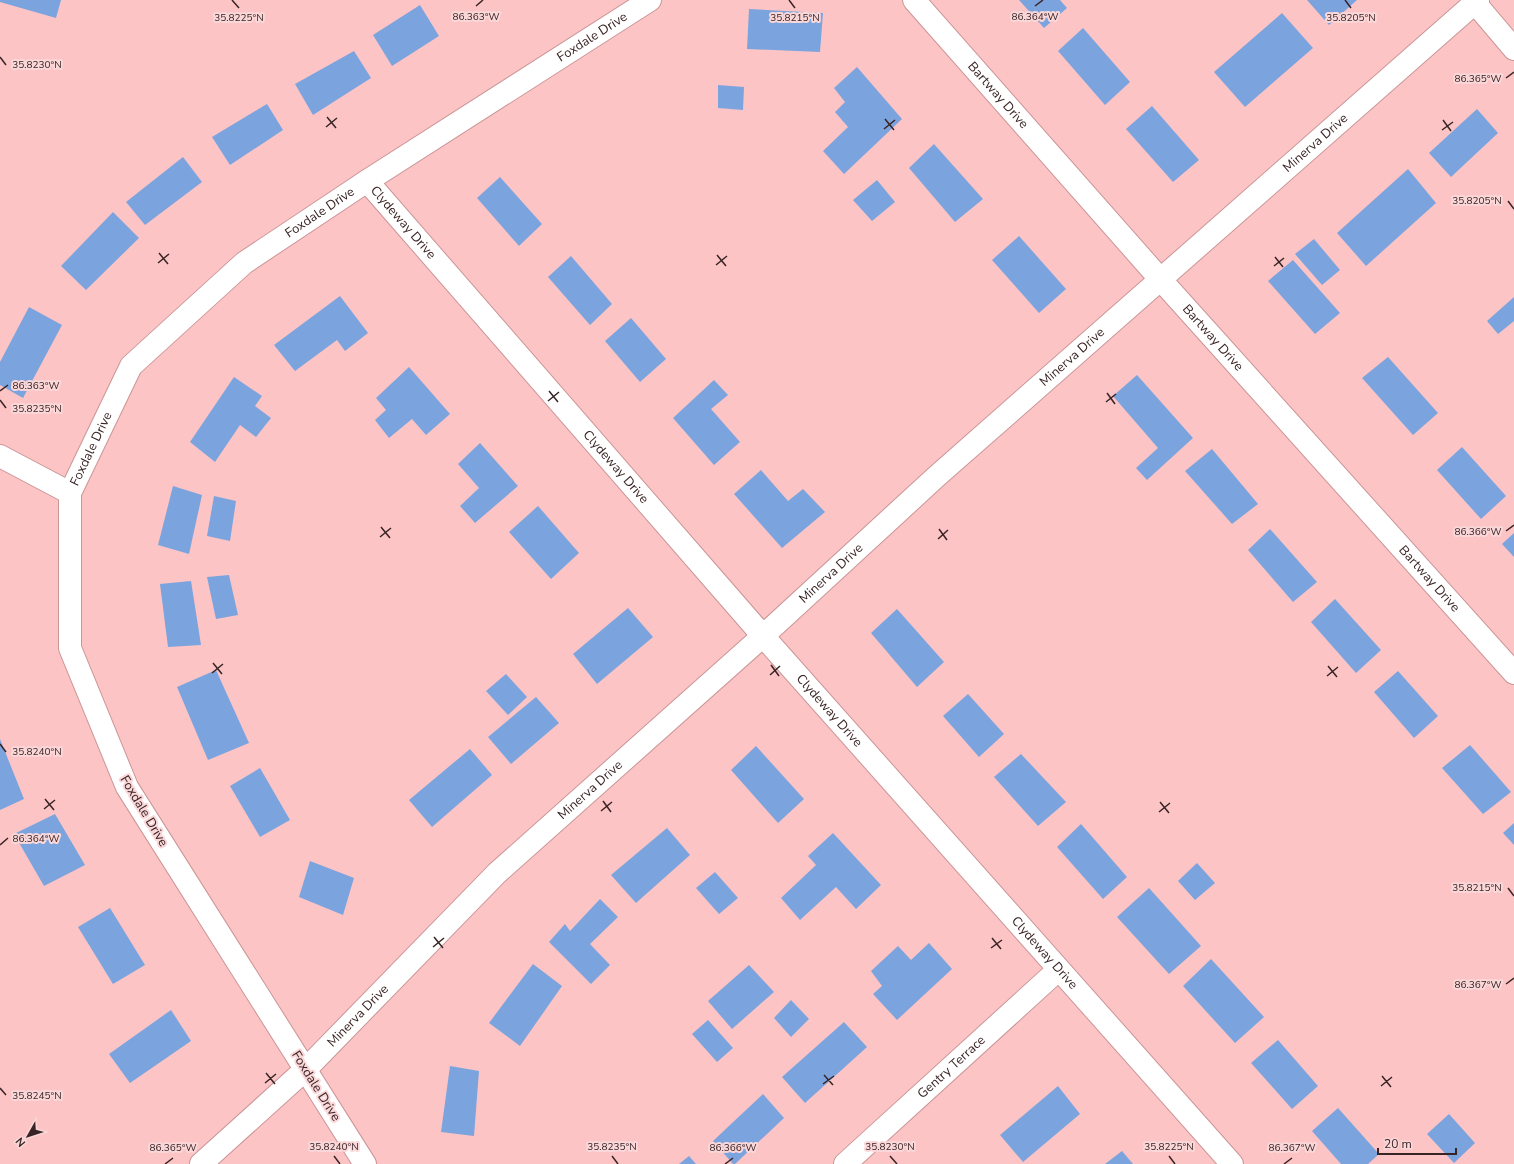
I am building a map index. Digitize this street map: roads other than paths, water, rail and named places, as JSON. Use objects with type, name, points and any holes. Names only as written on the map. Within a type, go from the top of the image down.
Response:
[{"type":"street","name":"Foxdale Drive","points":[[365,1164],[127,788],[70,648],[70,494],[131,366],[244,263],[367,181],[650,0]]},
{"type":"street","name":"Bartway Drive","points":[[914,0],[1161,280],[1514,673]]},
{"type":"street","name":"Minerva Drive","points":[[201,1164],[306,1069],[497,873],[763,636],[937,476],[1476,2]]},
{"type":"street","points":[[1476,2],[1514,49]]},
{"type":"street","name":"Clydeway Drive","points":[[367,181],[763,636],[1058,970],[1232,1164]]},
{"type":"street","points":[[0,456],[70,494]]},
{"type":"street","name":"Gentry Terrace","points":[[845,1164],[1058,970]]}]
